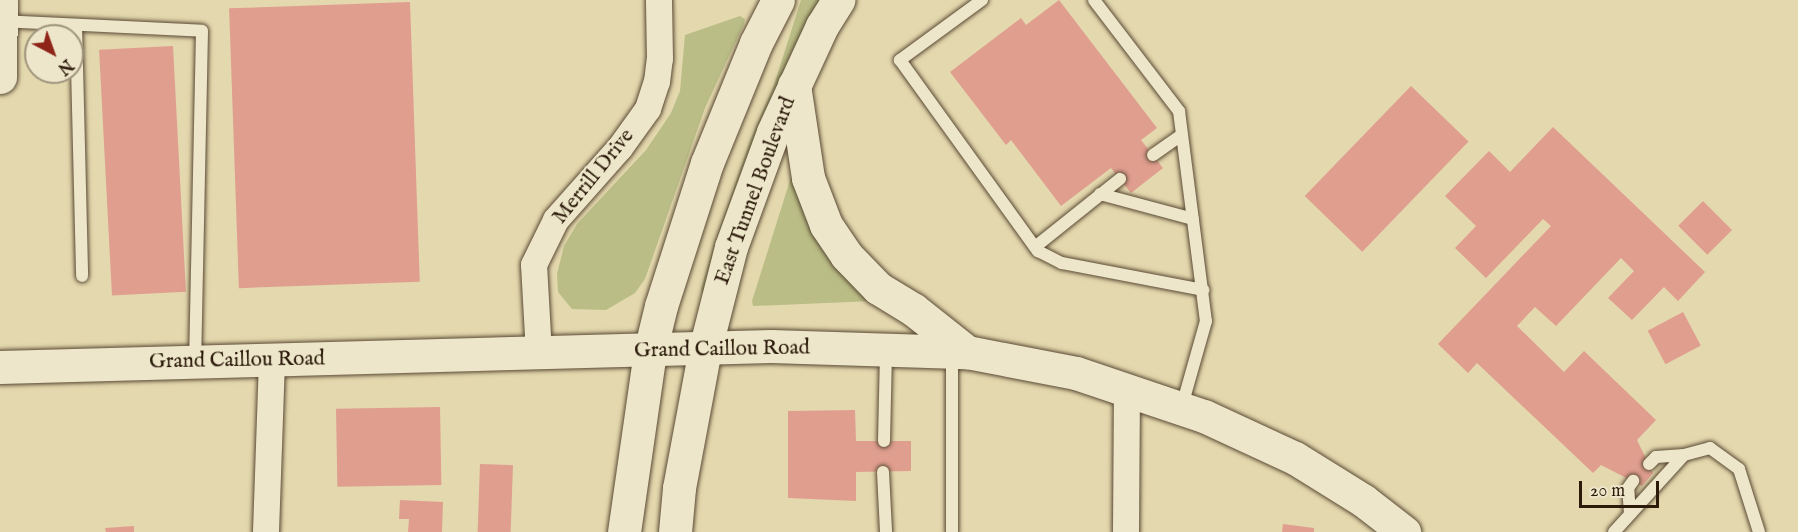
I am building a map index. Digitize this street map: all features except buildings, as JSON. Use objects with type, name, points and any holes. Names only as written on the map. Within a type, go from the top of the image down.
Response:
[{"type":"main road","points":[[0,77],[1,0]]},
{"type":"main road","points":[[624,532],[650,351],[707,163],[756,43],[778,0]]},
{"type":"main road","name":"East Tunnel Boulevard","points":[[675,532],[679,488],[705,349],[731,247],[772,132],[838,0]]},
{"type":"main road","points":[[794,85],[808,178],[826,225],[846,255],[878,288],[914,310],[959,352]]},
{"type":"main road","name":"Grand Caillou Road","points":[[0,367],[771,346],[959,352],[1076,373],[1204,416],[1295,458],[1364,501],[1404,532]]},
{"type":"street","name":"Merrill Drive","points":[[539,354],[534,265],[555,220],[620,148],[648,109],[657,82],[660,59],[659,0]]},
{"type":"street","points":[[266,532],[272,360]]},
{"type":"street","points":[[1126,532],[1127,390]]},
{"type":"lane","points":[[982,0],[900,60],[1035,247],[1062,263],[1203,290]]},
{"type":"lane","points":[[1094,0],[1179,111],[1206,321],[1181,408]]},
{"type":"lane","points":[[0,21],[57,24]]},
{"type":"lane","points":[[84,25],[202,31],[195,362]]},
{"type":"lane","points":[[77,84],[82,276]]},
{"type":"lane","points":[[1153,155],[1182,135]]},
{"type":"lane","points":[[1035,247],[1120,179]]},
{"type":"lane","points":[[1100,194],[1193,219]]},
{"type":"lane","points":[[884,441],[886,350]]},
{"type":"lane","points":[[952,532],[959,352]]},
{"type":"lane","points":[[1648,464],[1656,457],[1684,455],[1710,448],[1739,469],[1759,532]]},
{"type":"lane","points":[[1614,532],[1684,455]]},
{"type":"lane","points":[[883,472],[886,532]]},
{"type":"lane","points":[[1630,514],[1628,488],[1633,481]]},
{"type":"green space","points":[[801,0],[825,0],[703,296],[701,289],[714,245],[750,141],[774,85]]},
{"type":"green space","points":[[740,16],[745,19],[744,24],[705,108],[645,279],[635,293],[606,310],[572,309],[558,292],[557,274],[564,246],[577,224],[646,150],[671,113],[680,91],[685,35]]},
{"type":"green space","points":[[792,174],[873,301],[753,306],[752,301]]}]
